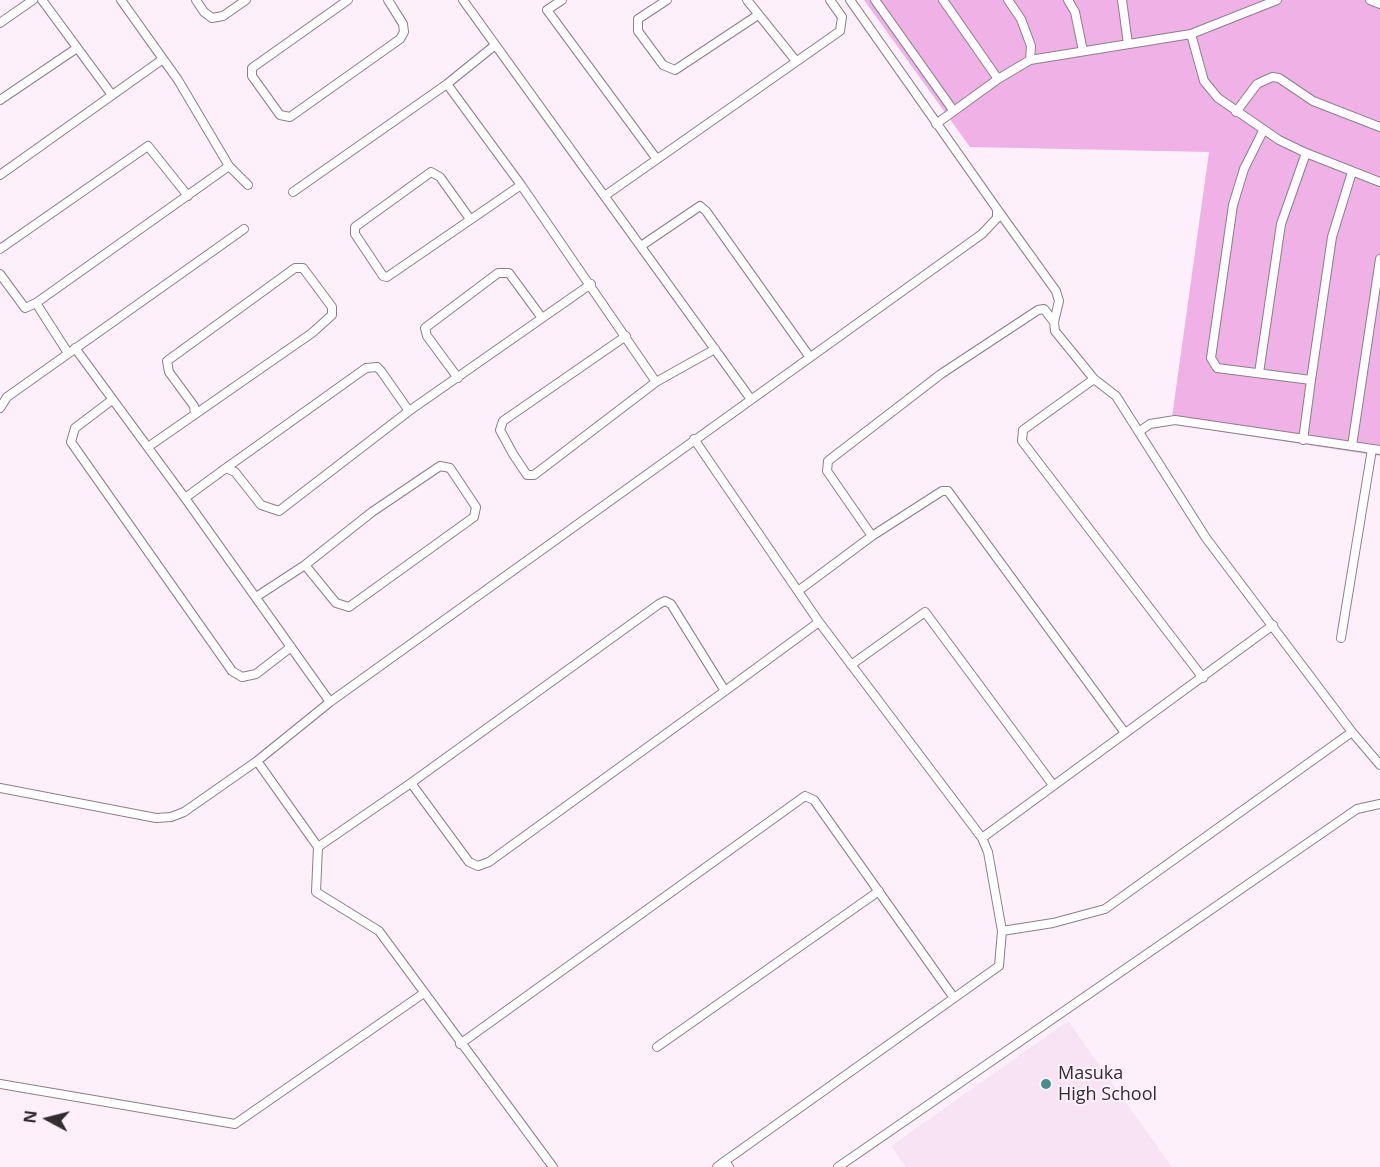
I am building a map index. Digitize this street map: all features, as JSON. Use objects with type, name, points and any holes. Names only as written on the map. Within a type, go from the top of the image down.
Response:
[{"type":"street","points":[[0,23],[33,0]]},
{"type":"street","points":[[42,0],[112,95]]},
{"type":"street","points":[[121,0],[163,59],[229,166],[248,185]]},
{"type":"street","points":[[196,0],[204,12],[212,18],[223,16],[246,0]]},
{"type":"street","points":[[348,0],[252,68],[252,76],[280,115],[290,117],[400,39],[404,32],[403,24],[388,0]]},
{"type":"street","points":[[463,0],[494,46],[606,195],[750,398]]},
{"type":"street","points":[[562,0],[547,10],[656,158]]},
{"type":"street","points":[[667,0],[638,19],[638,31],[663,66],[675,70],[758,15]]},
{"type":"street","points":[[747,0],[795,61]]},
{"type":"street","points":[[606,195],[840,31],[843,17],[830,0]]},
{"type":"street","points":[[850,0],[1056,291],[1059,301],[1054,322],[1055,332],[1095,379],[1116,396],[1206,538],[1352,732],[1380,765]]},
{"type":"street","points":[[875,0],[953,110]]},
{"type":"street","points":[[943,0],[998,79]]},
{"type":"street","points":[[1008,0],[1022,20],[1031,46],[1030,60]]},
{"type":"street","points":[[1068,0],[1075,12],[1083,51]]},
{"type":"street","points":[[1128,44],[1123,2],[1132,0]]},
{"type":"street","points":[[936,124],[998,79],[1030,60],[1191,34],[1277,0]]},
{"type":"street","points":[[1370,0],[1380,4]]},
{"type":"street","points":[[1191,34],[1204,81],[1218,98],[1263,131],[1306,153],[1380,182]]},
{"type":"street","points":[[293,192],[447,84],[494,46]]},
{"type":"street","points":[[0,100],[77,48]]},
{"type":"street","points":[[0,175],[163,59]]},
{"type":"street","points":[[1236,112],[1257,84],[1272,77],[1279,78],[1313,101],[1380,127]]},
{"type":"street","points":[[447,84],[591,284],[656,381]]},
{"type":"street","points":[[1263,131],[1244,169],[1233,205],[1211,358],[1217,368],[1311,380]]},
{"type":"street","points":[[0,249],[148,146],[188,196]]},
{"type":"street","points":[[1258,373],[1281,224],[1306,153]]},
{"type":"street","points":[[0,274],[25,308],[36,303],[229,166]]},
{"type":"street","points":[[470,219],[440,177],[430,172],[355,227],[355,234],[383,276],[387,276],[521,185]]},
{"type":"street","points":[[1303,440],[1332,237],[1352,172]]},
{"type":"street","points":[[640,246],[700,206],[706,211],[809,356]]},
{"type":"street","points":[[0,788],[156,818],[171,817],[184,812],[257,760],[330,702],[750,398],[982,234],[997,218],[997,209]]},
{"type":"street","points":[[0,408],[7,397],[244,229]]},
{"type":"street","points":[[1352,446],[1380,259]]},
{"type":"street","points":[[148,447],[312,333],[332,315],[332,307],[303,268],[295,268],[167,361],[169,372],[194,406],[195,414]]},
{"type":"street","points":[[458,378],[427,336],[425,328],[498,273],[509,273],[542,318]]},
{"type":"street","points":[[226,468],[235,472],[261,506],[279,511],[409,411],[591,284]]},
{"type":"street","points":[[36,303],[148,447],[330,702]]},
{"type":"street","points":[[872,537],[827,471],[828,461],[941,374],[1038,310],[1044,309],[1054,322]]},
{"type":"street","points":[[626,336],[503,421],[500,430],[527,475],[534,475],[656,381],[715,349]]},
{"type":"street","points":[[185,498],[366,368],[377,368],[381,371],[409,411]]},
{"type":"street","points":[[1095,379],[1023,430],[1022,441],[1203,678]]},
{"type":"street","points":[[112,400],[75,428],[71,442],[232,671],[242,677],[256,674],[291,647]]},
{"type":"street","points":[[1140,431],[1150,424],[1175,420],[1376,450],[1341,638]]},
{"type":"street","points":[[694,439],[819,622],[982,838],[988,852],[1002,931],[999,966],[727,1164],[717,1167]]},
{"type":"street","points":[[256,597],[305,565],[372,512],[440,466],[450,468],[476,507],[474,517],[349,607],[336,603],[305,565]]},
{"type":"street","points":[[798,591],[942,490],[953,494],[1125,733]]},
{"type":"street","points":[[318,847],[665,602],[671,604],[724,691]]},
{"type":"street","points":[[851,665],[925,612],[1053,785]]},
{"type":"street","points":[[411,783],[469,862],[478,866],[489,862],[819,622]]},
{"type":"street","points":[[982,838],[1273,625]]},
{"type":"street","points":[[1002,931],[1053,923],[1105,909],[1352,732]]},
{"type":"street","points":[[257,760],[318,847],[316,892],[379,931],[460,1044],[553,1167]]},
{"type":"street","points":[[460,1044],[805,796],[814,800],[954,998]]},
{"type":"street","points":[[838,1167],[1357,809],[1380,804]]},
{"type":"street","points":[[657,1047],[879,891]]},
{"type":"street","points":[[0,1084],[235,1124],[424,993]]},
{"type":"shaded area","points":[[864,0],[1380,0],[1380,456],[1171,424],[1209,152],[970,147]]},
{"type":"shaded area","name":"Masuka High School","points":[[1068,1021],[1172,1167],[906,1167],[891,1146]]},
{"type":"place","name":"Masuka High School","points":[[1046,1084]]}]
